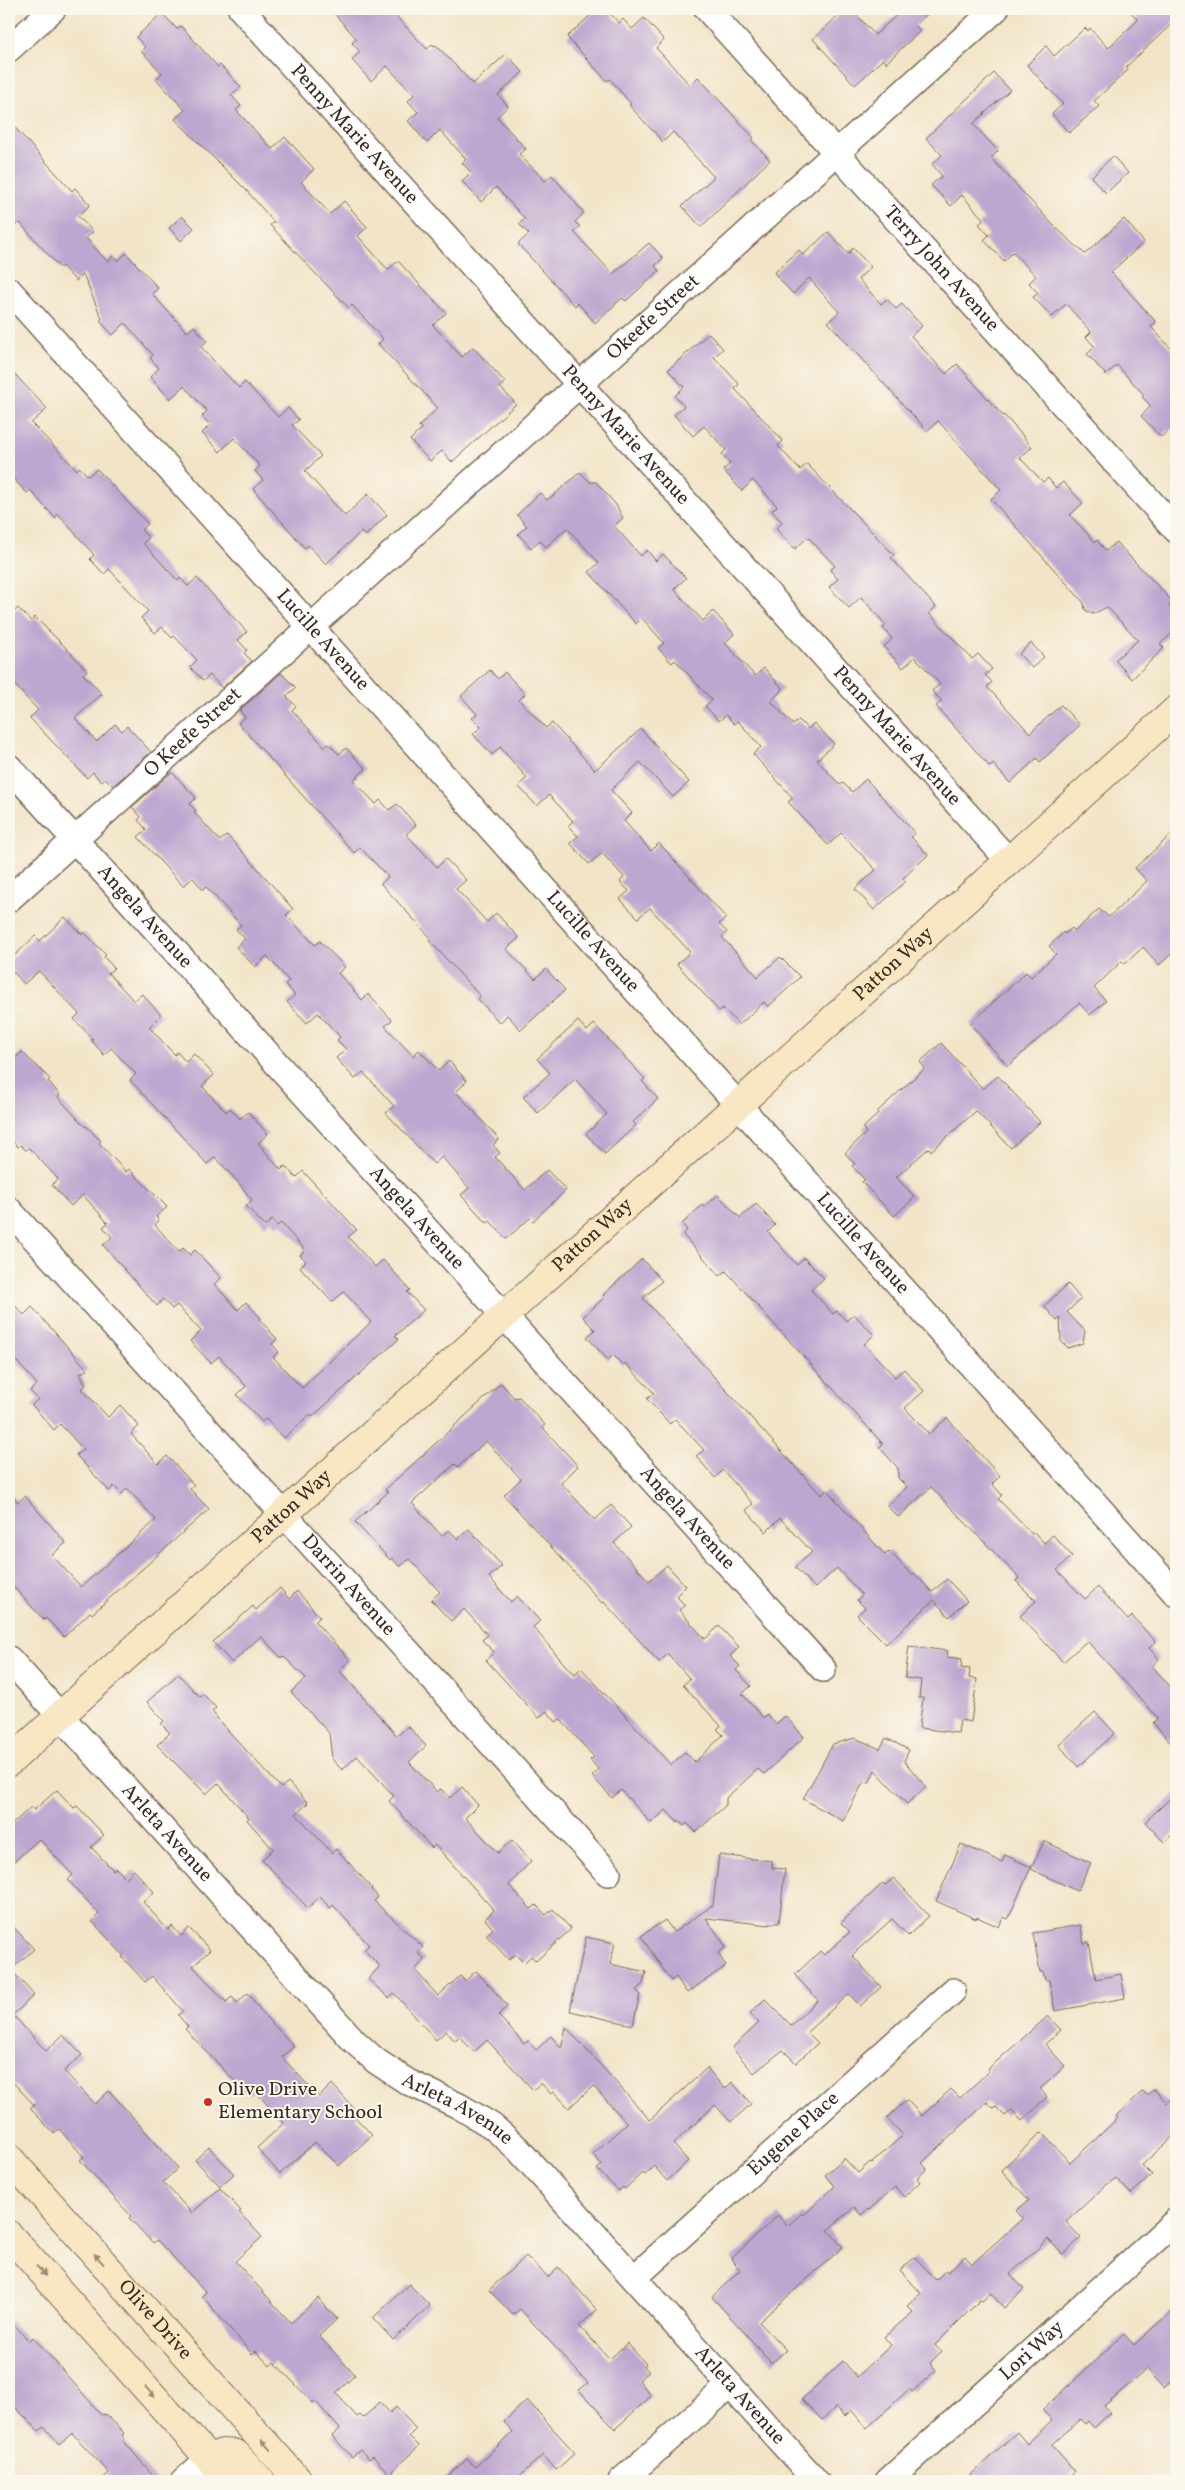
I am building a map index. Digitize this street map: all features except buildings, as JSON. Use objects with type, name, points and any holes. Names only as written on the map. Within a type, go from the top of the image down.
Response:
[{"type":"street","points":[[9,49],[53,9]]},
{"type":"street","name":"Penny Marie Avenue","points":[[241,9],[1009,861]]},
{"type":"street","name":"Terry John Avenue","points":[[707,9],[1176,530]]},
{"type":"street","name":"Okeefe Street","points":[[310,627],[996,9]]},
{"type":"street","name":"Lucille Avenue","points":[[9,290],[738,1105],[1173,1584]]},
{"type":"street","name":"O Keefe Street","points":[[75,840],[310,627]]},
{"type":"street","name":"Patton Way","points":[[9,1762],[1176,710]]},
{"type":"street","name":"Angela Avenue","points":[[9,766],[824,1669]]},
{"type":"street","points":[[9,899],[75,840]]},
{"type":"street","name":"Darrin Avenue","points":[[9,1210],[608,1874]]},
{"type":"street","name":"Arleta Avenue","points":[[9,1659],[354,2042],[376,2061],[408,2082],[459,2106],[492,2126],[517,2148],[816,2481]]},
{"type":"street","name":"Eugene Place","points":[[634,2278],[953,1991]]},
{"type":"street","name":"Olive Drive","points":[[9,2158],[299,2481]]},
{"type":"street","name":"Lori Way","points":[[888,2481],[1176,2221]]},
{"type":"street","points":[[9,2235],[229,2481]]},
{"type":"street","points":[[621,2481],[730,2385]]},
{"type":"street","points":[[184,2481],[208,2458],[223,2453],[236,2454],[262,2481]]},
{"type":"place","name":"Olive Drive Elementary School","points":[[208,2102]]}]
